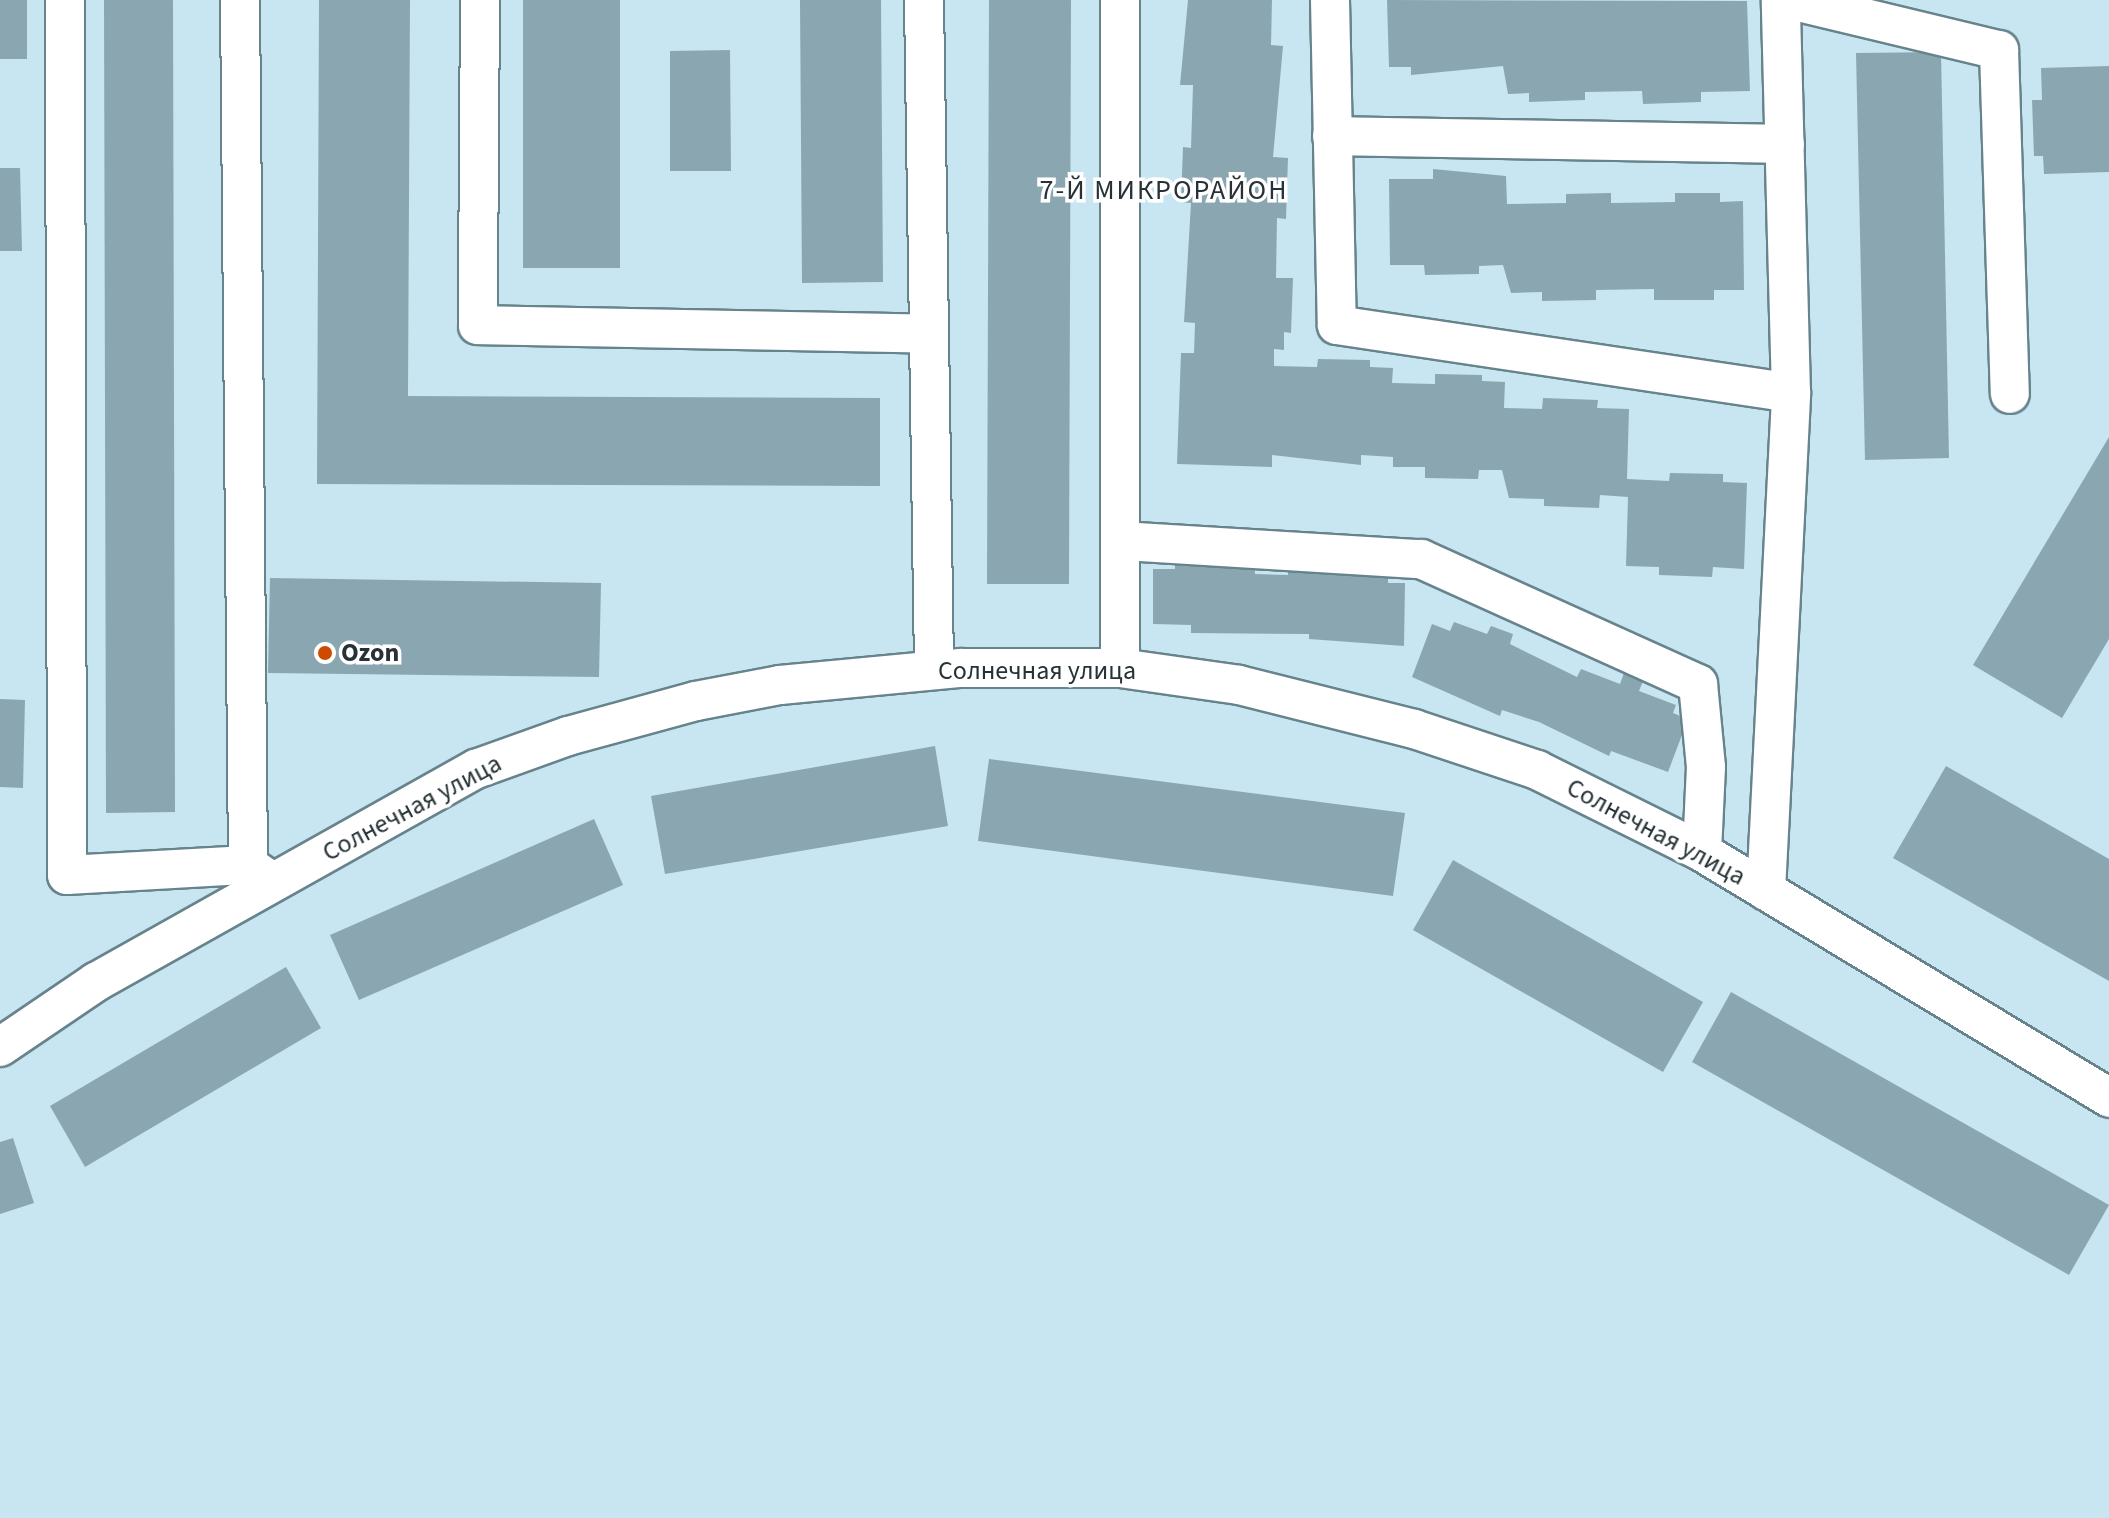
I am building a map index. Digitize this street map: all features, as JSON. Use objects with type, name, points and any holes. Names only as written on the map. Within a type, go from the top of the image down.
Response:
[{"type":"street","points":[[65,0],[67,875],[260,874],[240,0]]},
{"type":"street","points":[[480,0],[478,325],[928,334]]},
{"type":"street","points":[[924,0],[934,670]]},
{"type":"street","points":[[1120,0],[1123,541],[1120,668]]},
{"type":"street","points":[[1330,0],[1337,325],[1791,393]]},
{"type":"street","points":[[1766,891],[1791,393],[1781,0]]},
{"type":"street","points":[[1790,0],[1999,50],[2010,394]]},
{"type":"street","points":[[1332,136],[1785,144]]},
{"type":"street","points":[[1123,541],[1421,559],[1698,684],[1706,767],[1702,852]]},
{"type":"street","name":"Солнечная улица","points":[[0,1047],[260,874],[476,769],[568,736],[696,701],[780,685],[934,670],[1120,668],[1239,685],[1414,729],[1537,770],[1702,852],[2109,1098]]},
{"type":"building","points":[[0,0],[27,0],[27,59],[0,59]]},
{"type":"building","points":[[104,0],[173,0],[175,812],[106,813]]},
{"type":"building","points":[[319,0],[410,0],[408,396],[880,398],[880,486],[317,484]]},
{"type":"building","points":[[523,0],[620,0],[620,268],[523,268]]},
{"type":"building","points":[[800,0],[881,0],[883,282],[802,283]]},
{"type":"building","points":[[989,0],[1071,0],[1069,584],[987,584]]},
{"type":"building","points":[[1188,0],[1272,0],[1271,45],[1283,46],[1273,157],[1288,158],[1286,219],[1277,218],[1276,278],[1293,278],[1291,333],[1284,332],[1284,350],[1274,349],[1274,366],[1317,367],[1318,359],[1370,360],[1370,367],[1393,368],[1392,383],[1435,384],[1435,374],[1482,375],[1482,381],[1505,382],[1504,408],[1542,409],[1543,398],[1598,400],[1597,408],[1629,409],[1627,479],[1669,481],[1670,473],[1723,474],[1723,482],[1747,483],[1744,569],[1713,567],[1712,577],[1659,575],[1659,567],[1626,566],[1628,497],[1600,495],[1599,508],[1544,506],[1544,499],[1509,498],[1502,470],[1479,470],[1478,479],[1425,478],[1425,467],[1393,467],[1393,457],[1361,455],[1361,465],[1272,455],[1272,467],[1177,464],[1181,353],[1194,353],[1195,323],[1184,322],[1191,203],[1181,202],[1183,147],[1191,148],[1193,85],[1180,85]]},
{"type":"building","points":[[1387,0],[1747,1],[1750,91],[1701,92],[1701,102],[1643,104],[1642,91],[1585,92],[1585,100],[1529,102],[1529,93],[1508,94],[1503,66],[1411,75],[1411,67],[1389,67]]},
{"type":"building","points":[[730,50],[731,171],[670,171],[670,51]]},
{"type":"building","points":[[1941,52],[1949,458],[1865,460],[1856,53]]},
{"type":"building","points":[[2109,66],[2109,172],[2044,174],[2043,156],[2034,156],[2032,100],[2042,100],[2041,68]]},
{"type":"building","points":[[0,168],[20,168],[22,251],[0,251]]},
{"type":"building","points":[[1433,169],[1506,176],[1507,204],[1566,203],[1566,194],[1611,193],[1611,203],[1675,202],[1675,193],[1720,193],[1720,202],[1743,201],[1744,290],[1714,290],[1714,300],[1654,300],[1654,289],[1596,290],[1596,300],[1542,301],[1542,292],[1511,293],[1503,265],[1479,266],[1479,274],[1425,275],[1424,265],[1390,265],[1389,179],[1433,179]]},
{"type":"building","points":[[2109,437],[2109,639],[2062,718],[1973,665]]},
{"type":"building","points":[[1175,561],[1255,565],[1255,574],[1288,575],[1288,566],[1388,573],[1388,583],[1405,583],[1404,646],[1309,639],[1309,634],[1191,633],[1191,625],[1153,624],[1153,569],[1175,569]]},
{"type":"building","points":[[270,578],[601,583],[599,677],[268,673]]},
{"type":"building","points":[[1454,622],[1487,634],[1491,626],[1513,634],[1510,644],[1577,677],[1581,669],[1620,684],[1624,673],[1643,681],[1639,691],[1676,705],[1673,713],[1688,719],[1668,772],[1611,751],[1609,756],[1539,722],[1502,710],[1500,716],[1412,677],[1432,624],[1450,631]]},
{"type":"building","points":[[0,699],[25,700],[23,788],[0,787]]},
{"type":"building","points":[[935,746],[948,826],[665,874],[651,796]]},
{"type":"building","points":[[989,759],[1405,813],[1393,896],[978,841]]},
{"type":"building","points":[[1946,766],[2109,859],[2109,981],[1893,858]]},
{"type":"building","points":[[594,819],[623,885],[359,1000],[330,935]]},
{"type":"building","points":[[1453,860],[1703,1002],[1663,1072],[1413,930]]},
{"type":"building","points":[[286,967],[321,1028],[85,1167],[50,1106]]},
{"type":"building","points":[[1731,992],[2109,1205],[2069,1275],[1692,1062]]},
{"type":"building","points":[[13,1138],[34,1203],[0,1214],[0,1142]]},
{"type":"place","name":"Ozon","points":[[325,653]]},
{"type":"district","name":"7-Й МИКРОРАЙОН","points":[[1164,190]]}]
